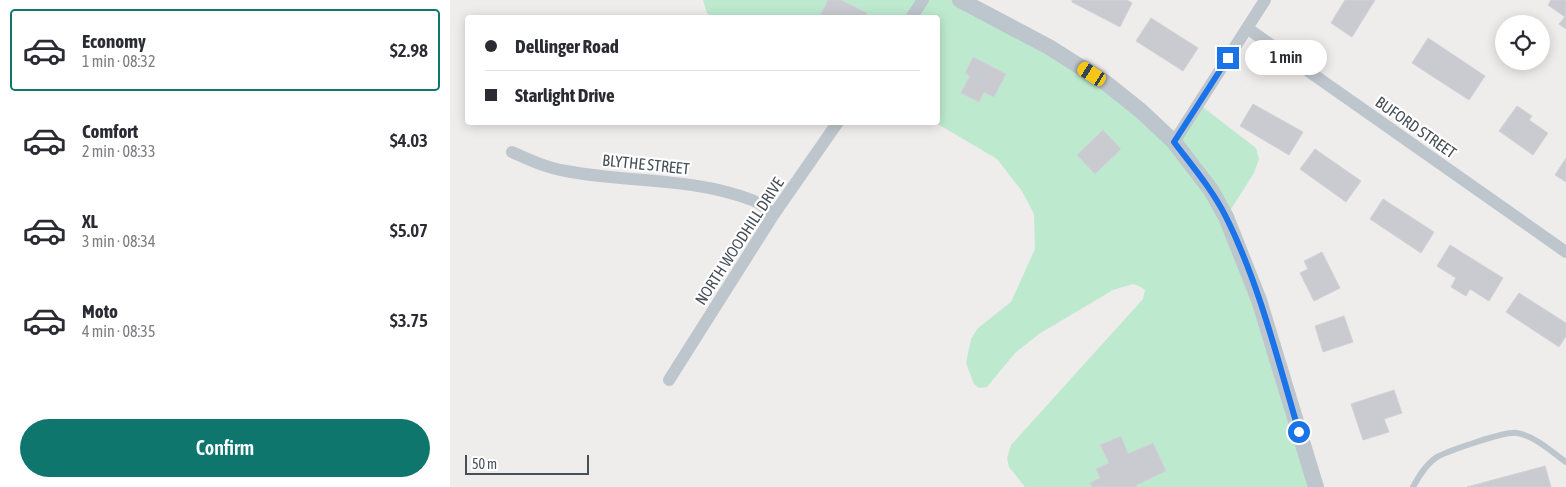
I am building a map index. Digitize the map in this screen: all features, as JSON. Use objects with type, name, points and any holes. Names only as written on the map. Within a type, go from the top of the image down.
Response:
[{"type":"street","points":[[913,15],[923,0]]},
{"type":"street","points":[[960,0],[1049,47],[1106,83],[1141,111],[1174,142],[1211,190],[1226,217],[1259,300],[1316,487]]},
{"type":"street","points":[[1174,142],[1266,0]]},
{"type":"street","name":"BUFORD STREET","points":[[1247,28],[1566,252]]},
{"type":"street","name":"NORTH WOODHILL DRIVE","points":[[669,380],[774,214],[836,125]]},
{"type":"street","name":"BLYTHE STREET","points":[[512,152],[541,165],[567,172],[687,183],[731,193],[754,200],[774,214]]},
{"type":"lane","points":[[1413,487],[1428,465],[1437,457],[1515,432],[1526,435],[1538,442],[1566,462]]},
{"type":"green space","points":[[703,0],[960,0],[1049,47],[1174,142],[1199,104],[1256,148],[1259,159],[1254,173],[1226,217],[1316,487],[1025,487],[1009,467],[1007,458],[1011,445],[1143,299],[1145,290],[1133,284],[1113,290],[1039,334],[1015,353],[987,387],[979,388],[974,384],[966,363],[971,339],[978,328],[1011,302],[1035,249],[1034,214],[1022,191],[997,159],[939,125],[940,15],[710,15],[707,13]]},
{"type":"building","points":[[828,0],[841,0],[867,13],[866,15],[820,15]]},
{"type":"building","points":[[1072,0],[1127,0],[1132,3],[1120,27],[1072,2]]},
{"type":"building","points":[[1345,0],[1375,0],[1352,37],[1331,23]]},
{"type":"building","points":[[1551,0],[1566,0],[1566,29],[1559,24],[1565,17],[1548,5]]},
{"type":"building","points":[[1151,18],[1198,48],[1183,71],[1136,41]]},
{"type":"building","points":[[1428,38],[1485,76],[1469,100],[1412,63]]},
{"type":"building","points":[[973,57],[1006,74],[994,97],[984,92],[979,102],[961,93],[970,76],[965,73]]},
{"type":"building","points":[[1253,104],[1303,132],[1289,155],[1240,126]]},
{"type":"building","points":[[1517,106],[1532,116],[1529,120],[1548,133],[1533,155],[1499,131]]},
{"type":"building","points":[[1103,130],[1121,149],[1095,174],[1077,155]]},
{"type":"building","points":[[1315,149],[1361,181],[1346,202],[1300,169]]},
{"type":"building","points":[[1566,158],[1566,182],[1555,175]]},
{"type":"building","points":[[1383,199],[1434,232],[1421,253],[1370,219]]},
{"type":"building","points":[[1450,245],[1503,278],[1489,301],[1470,289],[1466,296],[1451,287],[1456,278],[1437,266]]},
{"type":"building","points":[[1322,252],[1340,288],[1314,301],[1300,273],[1308,269],[1304,261]]},
{"type":"building","points":[[1519,293],[1566,323],[1566,336],[1559,347],[1506,312]]},
{"type":"building","points":[[1344,316],[1353,342],[1323,352],[1315,326]]},
{"type":"building","points":[[1394,390],[1402,413],[1384,419],[1389,432],[1363,440],[1351,404]]},
{"type":"building","points":[[1121,436],[1128,454],[1153,443],[1166,471],[1136,485],[1137,487],[1092,487],[1090,483],[1100,478],[1096,469],[1109,463],[1100,445]]},
{"type":"building","points":[[1545,466],[1551,487],[1467,487]]},
{"type":"route","points":[[1228,58],[1174,142],[1211,190],[1226,217],[1259,300],[1299,432]]}]
